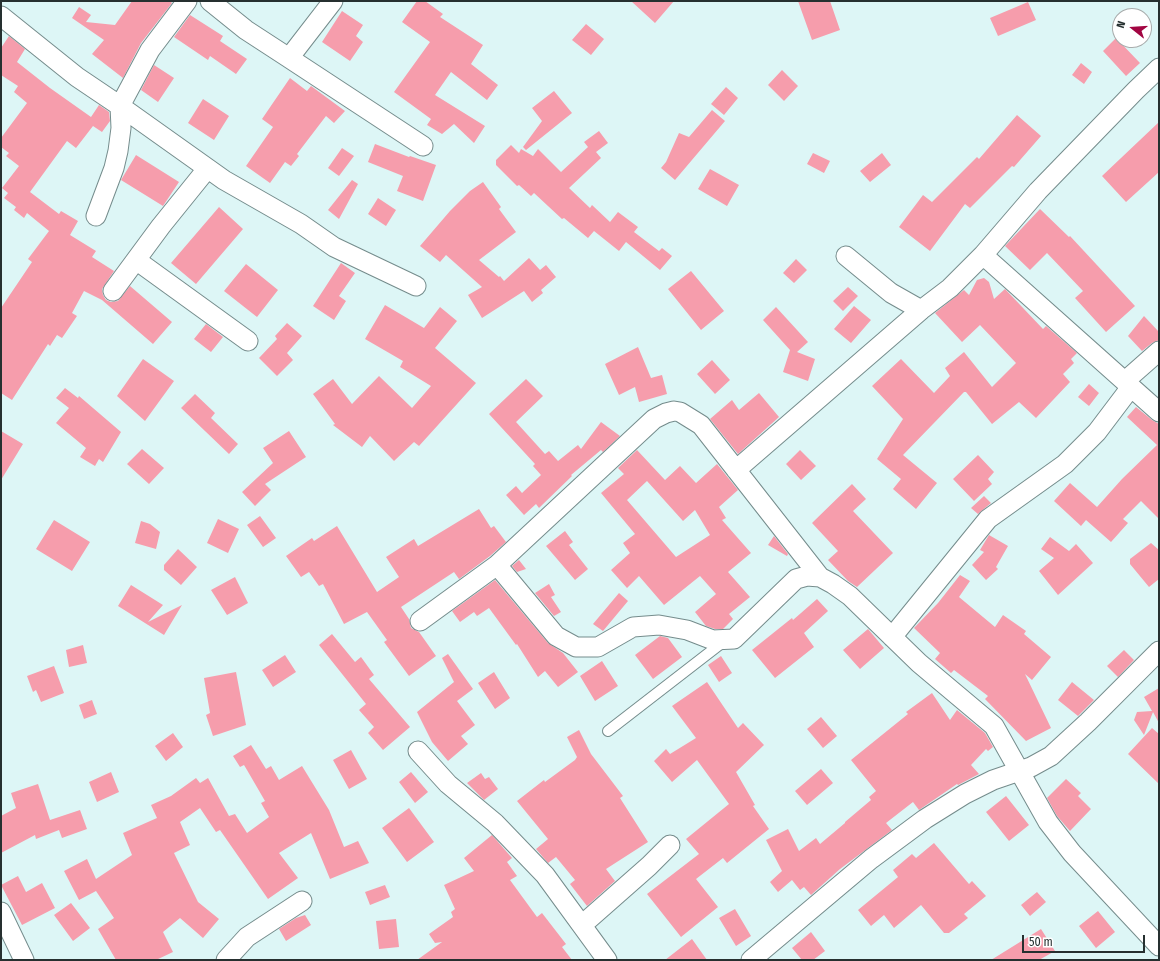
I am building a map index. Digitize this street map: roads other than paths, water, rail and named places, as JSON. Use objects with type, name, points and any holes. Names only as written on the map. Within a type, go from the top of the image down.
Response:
[{"type":"street","points":[[96,216],[114,168],[118,151],[121,128],[120,106],[150,50],[187,1]]},
{"type":"street","points":[[210,1],[246,30],[423,146]]},
{"type":"street","points":[[289,58],[333,1]]},
{"type":"street","points":[[1,16],[77,78],[120,106],[207,169],[301,224],[334,247],[416,286]]},
{"type":"street","points":[[736,470],[921,310],[950,288],[983,255],[1038,191],[1159,68]]},
{"type":"street","points":[[113,291],[207,169]]},
{"type":"street","points":[[983,255],[1159,412]]},
{"type":"street","points":[[846,256],[891,293],[921,310]]},
{"type":"street","points":[[136,260],[248,341]]},
{"type":"street","points":[[892,637],[988,519],[1065,464],[1097,432],[1128,384],[1159,351]]},
{"type":"street","points":[[420,621],[497,565],[654,419],[666,413],[680,412],[701,425],[820,577],[850,596],[919,663],[994,726],[1018,772],[1048,822],[1072,853],[1159,946]]},
{"type":"street","points":[[497,565],[556,636],[576,647],[598,647],[633,627],[659,625],[687,630],[713,640],[724,641],[734,639],[796,579],[807,576],[820,577]]},
{"type":"street","points":[[751,960],[871,859],[925,819],[972,790],[993,780],[1018,772],[1051,756],[1088,722],[1159,651]]},
{"type":"street","points":[[418,751],[448,784],[480,809],[520,847],[545,875],[607,960]]},
{"type":"street","points":[[582,925],[649,866],[670,845]]},
{"type":"street","points":[[226,960],[247,937],[302,901]]},
{"type":"street","points":[[1,912],[24,960]]},
{"type":"lane","points":[[608,731],[724,641]]}]
